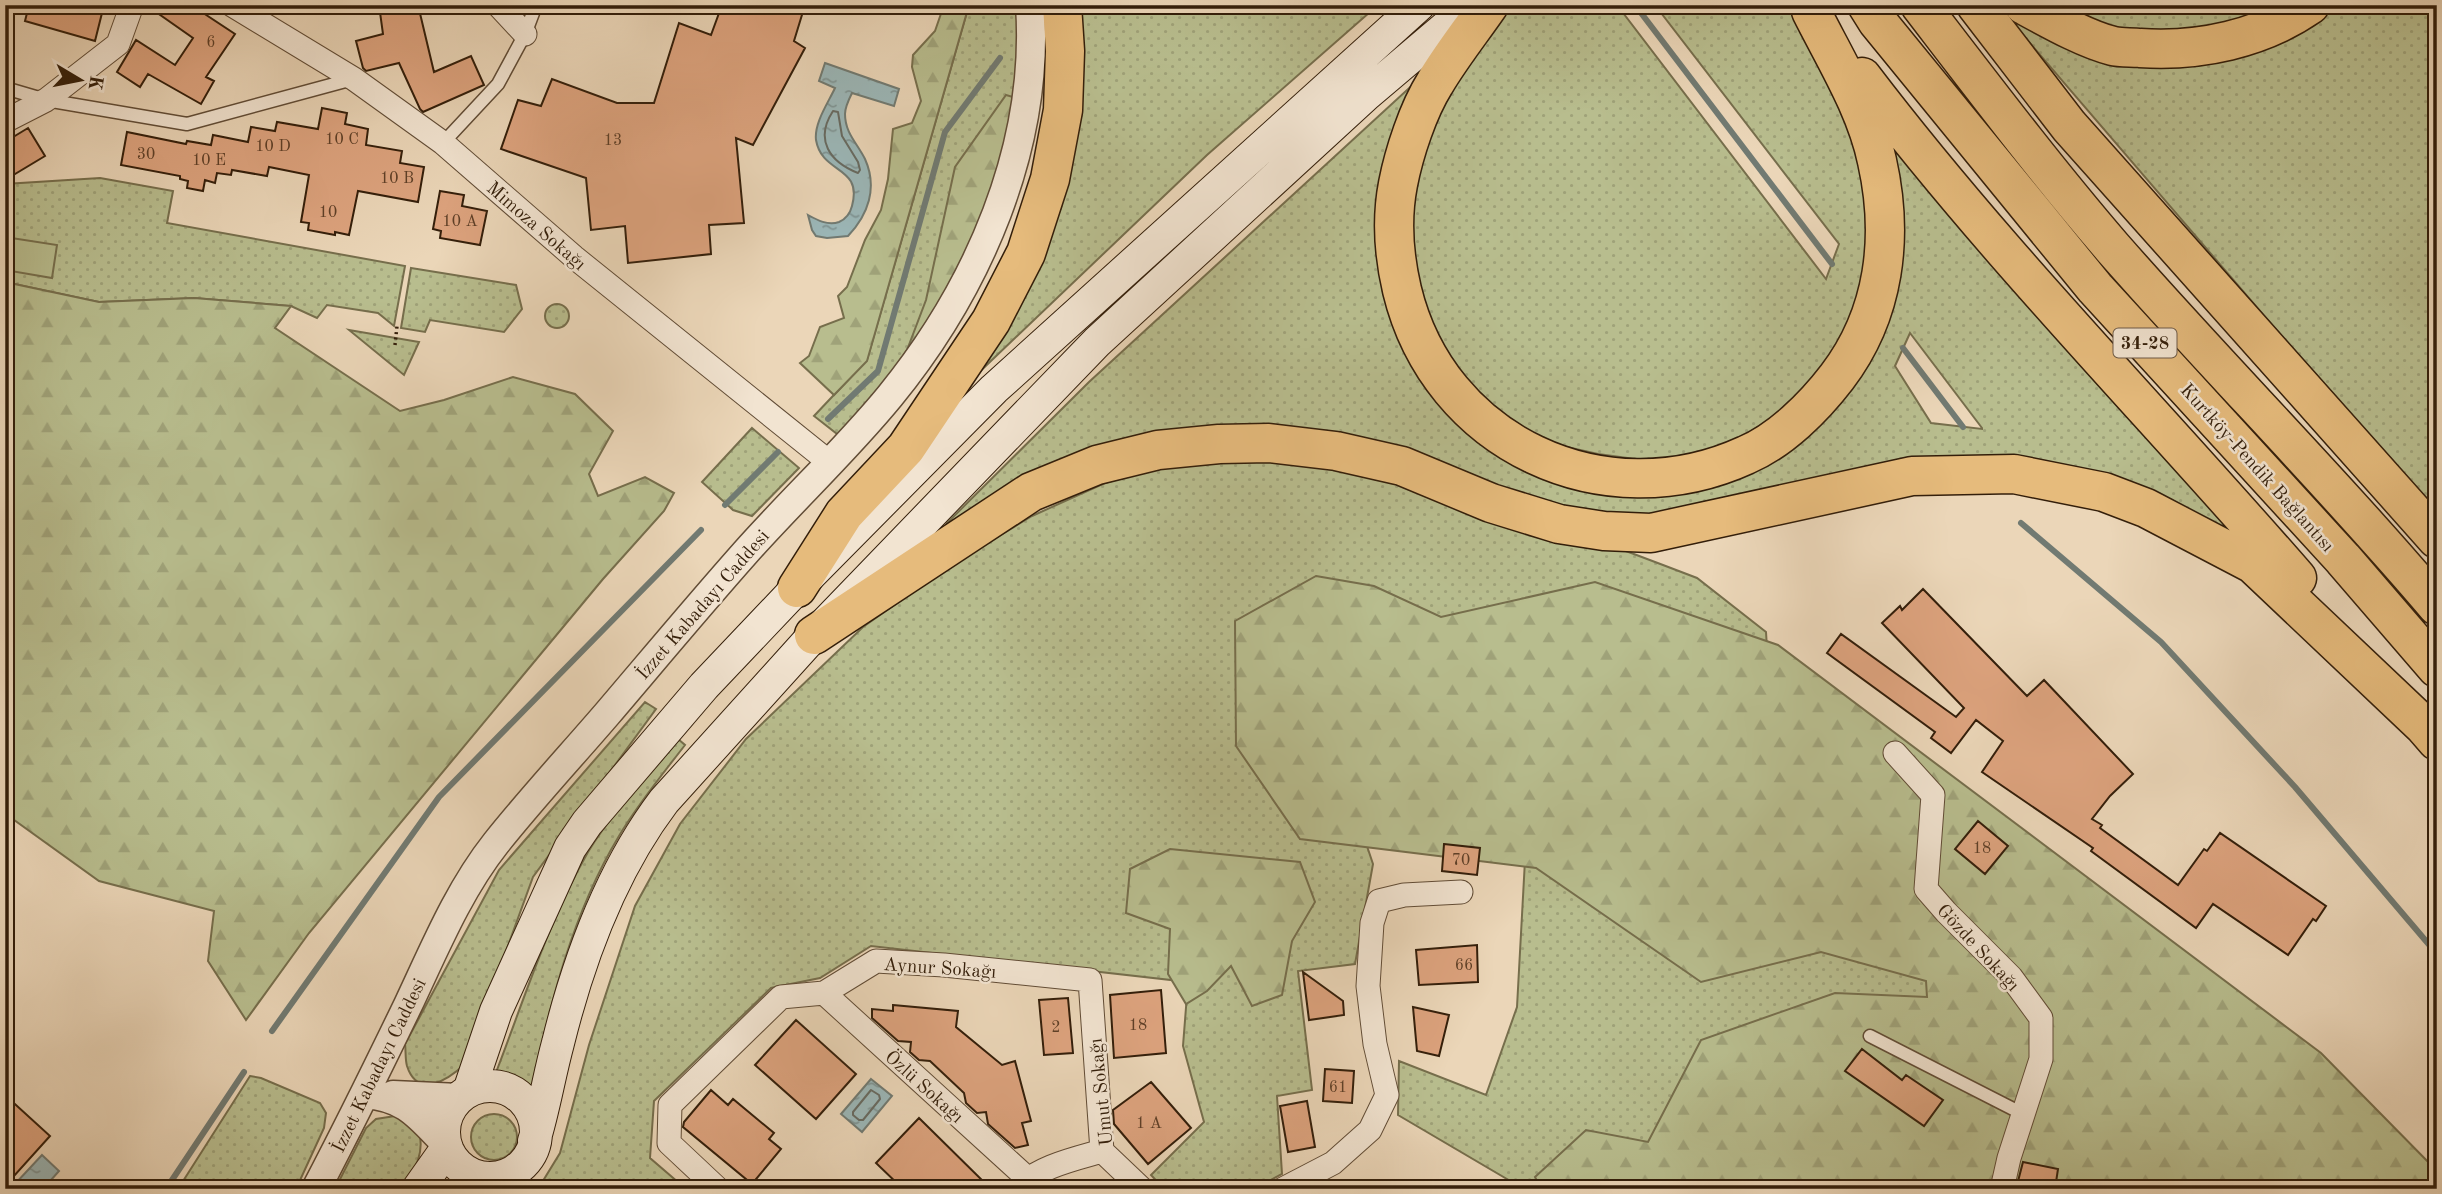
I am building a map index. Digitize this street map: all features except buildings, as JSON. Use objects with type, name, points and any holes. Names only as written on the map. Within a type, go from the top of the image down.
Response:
[{"type":"highway","points":[[797,588],[844,514],[906,448],[990,321],[1026,253],[1051,179],[1063,110],[1065,51],[1062,5]]},
{"type":"highway","points":[[1489,5],[1433,85],[1407,149],[1398,184],[1394,223],[1395,260],[1404,298],[1411,320],[1439,375],[1467,410],[1486,425],[1551,461],[1597,474],[1630,478],[1664,478],[1692,474],[1750,454],[1777,436],[1825,393],[1847,365],[1866,331],[1877,299],[1883,265],[1886,232],[1883,192],[1866,121],[1810,8]]},
{"type":"highway","name":"Kurtköy-Pendik Bağlantısı","points":[[1867,5],[2095,288],[2343,558],[2437,668]]},
{"type":"highway","name":"34-28","points":[[1920,5],[2031,150],[2113,247],[2371,527],[2437,606]]},
{"type":"highway","points":[[1976,5],[2069,126],[2437,539]]},
{"type":"highway","points":[[2024,5],[2113,46],[2170,50],[2230,42],[2293,17],[2310,5]]},
{"type":"highway","points":[[1810,8],[1920,152],[2022,270],[2226,496],[2430,733]]},
{"type":"highway","points":[[814,635],[1031,492],[1097,465],[1158,450],[1219,444],[1269,443],[1336,452],[1402,466],[1491,503],[1559,524],[1604,531],[1651,533],[1912,476],[2014,474],[2104,492],[2146,508],[2253,564],[2430,733]]},
{"type":"main road","points":[[464,1095],[496,1011],[570,848],[587,823],[705,686],[797,588],[994,390],[1419,5]]},
{"type":"main road","points":[[520,1166],[535,1127],[531,1113],[512,1091],[483,1086],[464,1095],[449,1111],[444,1126],[446,1145],[450,1156],[461,1168],[474,1176],[490,1178],[505,1176],[520,1166],[544,1111],[557,1044],[576,979],[607,898],[627,857],[664,801],[814,635],[1097,342],[1367,94],[1472,5]]},
{"type":"main road","points":[[418,1189],[446,1145]]},
{"type":"street","name":"Mimoza Sokağı","points":[[232,5],[354,79],[443,143],[574,257],[829,462]]},
{"type":"street","points":[[499,5],[524,34]]},
{"type":"street","name":"İzzet Kabadayı Caddesi","points":[[316,1189],[445,928],[494,846],[746,552],[888,399],[936,335],[986,243],[1014,160],[1023,122],[1032,35],[1030,5]]},
{"type":"street","points":[[5,121],[46,100],[118,44],[131,6]]},
{"type":"street","name":"Gözde Sokağı","points":[[1895,753],[1933,795],[1926,889],[2011,976],[2041,1018],[2041,1059],[2009,1158],[2003,1189]]},
{"type":"street","points":[[1283,1189],[1333,1163],[1370,1130],[1387,1095],[1375,1044],[1368,986],[1371,923],[1379,901],[1404,895],[1461,892]]},
{"type":"street","name":"Aynur Sokağı","points":[[718,1189],[668,1143],[670,1105],[781,997],[824,993],[876,961],[1090,980]]},
{"type":"street","name":"Umut Sokağı","points":[[1090,980],[1102,1151],[1142,1189]]},
{"type":"street","name":"Özlü Sokağı","points":[[824,993],[1022,1184]]},
{"type":"street","points":[[365,1094],[464,1095]]},
{"type":"street","points":[[365,1094],[398,1100],[416,1111],[446,1145]]},
{"type":"street","points":[[1022,1184],[1072,1160],[1102,1151]]},
{"type":"lane","points":[[443,143],[498,84],[536,5]]},
{"type":"lane","points":[[5,88],[46,100],[187,124],[354,79]]},
{"type":"lane","points":[[1870,1037],[2023,1114]]},
{"type":"path","points":[[395,345],[397,326]]},
{"type":"green space","points":[[944,5],[969,5],[867,361],[834,395],[800,363],[809,356],[820,327],[844,318],[838,296],[847,287],[865,240],[881,210],[888,179],[893,129],[912,123],[921,101],[912,67],[913,55],[935,31]]},
{"type":"green space","points":[[969,5],[1030,5],[1025,106],[918,347],[841,437],[814,416],[867,360]]},
{"type":"green space","points":[[1073,5],[1378,5],[1207,155],[970,381],[1027,285],[1061,208],[1075,133]]},
{"type":"green space","points":[[1515,5],[1617,5],[1826,279],[1839,244],[1655,5],[1790,5],[1850,107],[1875,192],[1856,323],[1805,400],[1732,445],[1672,464],[1598,454],[1549,443],[1495,413],[1451,374],[1413,297],[1409,234],[1418,165],[1430,116],[1480,34]]},
{"type":"green space","points":[[2058,5],[2286,5],[2184,38],[2117,33]]},
{"type":"green space","points":[[2336,5],[2437,5],[2437,517],[1999,7],[2061,43],[2286,38]]},
{"type":"green space","points":[[1419,79],[1391,165],[1437,394],[1660,490],[1871,354],[1876,120],[2263,555],[2059,467],[1659,518],[1568,512],[1371,443],[1087,451],[946,524],[1089,382]],"holes":[[[1910,333],[1982,428],[1931,423],[1895,366]]]},
{"type":"green space","points":[[1006,95],[1027,101],[1000,194],[918,347],[859,422],[907,350],[926,300],[955,167]]},
{"type":"green space","points":[[100,178],[173,191],[167,223],[405,266],[394,326],[378,313],[327,305],[317,318],[291,306],[194,298],[99,302],[5,282],[5,184]]},
{"type":"green space","points":[[5,237],[57,245],[52,278],[5,270]]},
{"type":"green space","points":[[411,268],[516,285],[522,309],[504,332],[430,320],[425,332],[401,328]]},
{"type":"green space","points":[[5,282],[99,302],[194,298],[291,306],[275,328],[400,411],[444,400],[513,377],[575,394],[613,431],[589,474],[598,496],[645,477],[674,493],[664,511],[603,579],[309,933],[246,1020],[208,961],[214,911],[99,881],[5,811]]},
{"type":"green space","points":[[557,304],[565,308],[569,316],[565,324],[557,328],[549,324],[545,316],[549,308]]},
{"type":"green space","points":[[349,330],[419,342],[404,375]]},
{"type":"green space","points":[[752,428],[799,468],[752,516],[733,510],[702,482]]},
{"type":"green space","points":[[1322,460],[1610,545],[1697,578],[1766,632],[1770,697],[1311,679],[1373,864],[1355,964],[1298,971],[1312,1090],[1277,1096],[1282,1174],[1254,1189],[1164,1189],[1151,1175],[1204,1122],[1183,1046],[1188,982],[871,946],[820,978],[771,988],[654,1101],[650,1158],[686,1189],[538,1189],[560,1153],[589,1045],[635,906],[680,824],[746,739],[863,627],[951,565],[1032,516],[1105,483],[1179,462]]},
{"type":"green space","points":[[1316,576],[1374,586],[1441,617],[1595,582],[1778,645],[2321,1053],[2437,1171],[2437,1189],[1541,1189],[1535,1177],[1586,1130],[1648,1142],[1701,1040],[1835,993],[1927,997],[1926,981],[1821,952],[1701,982],[1536,868],[1300,839],[1236,746],[1235,621]]},
{"type":"green space","points":[[645,702],[656,709],[533,877],[465,1064],[443,1080],[426,1084],[418,1082],[407,1066],[405,1044],[499,870]]},
{"type":"green space","points":[[678,739],[685,745],[626,824],[588,897],[564,960],[531,1093],[515,1082],[495,1075],[549,934],[588,852],[620,808]]},
{"type":"green space","points":[[1170,849],[1300,862],[1315,902],[1292,941],[1282,995],[1252,1006],[1231,966],[1207,991],[1186,1004],[1168,974],[1170,929],[1126,913],[1130,869]]},
{"type":"green space","points":[[1525,860],[1946,957],[1963,1024],[1576,1189],[1524,1189],[1398,1115],[1399,1061],[1486,1095],[1517,1007]]},
{"type":"green space","points":[[250,1076],[320,1103],[326,1113],[324,1128],[296,1189],[178,1189]]},
{"type":"green space","points":[[494,1114],[511,1120],[517,1137],[511,1154],[494,1160],[477,1154],[471,1137],[477,1120]]},
{"type":"green space","points":[[395,1116],[417,1127],[421,1144],[418,1160],[402,1189],[335,1189],[366,1128],[376,1119]]},
{"type":"water","points":[[825,63],[899,89],[894,106],[852,93],[851,95],[845,114],[846,121],[869,170],[871,191],[866,210],[848,236],[827,238],[816,236],[808,215],[827,223],[839,222],[846,218],[850,211],[854,193],[847,176],[826,159],[816,140],[819,120],[835,88],[819,81]]},
{"type":"water","points":[[871,1079],[892,1096],[862,1132],[841,1114]]},
{"type":"water","points":[[42,1155],[59,1171],[43,1189],[18,1189],[14,1185]]},
{"type":"waterway","points":[[1635,5],[1832,264]]},
{"type":"waterway","points":[[828,419],[878,371],[945,132],[1000,58]]},
{"type":"waterway","points":[[1903,348],[1963,427]]},
{"type":"waterway","points":[[725,505],[778,452]]},
{"type":"waterway","points":[[2021,523],[2161,642],[2295,787],[2437,954]]},
{"type":"waterway","points":[[272,1031],[439,797],[701,530]]},
{"type":"waterway","points":[[166,1189],[244,1072]]}]
